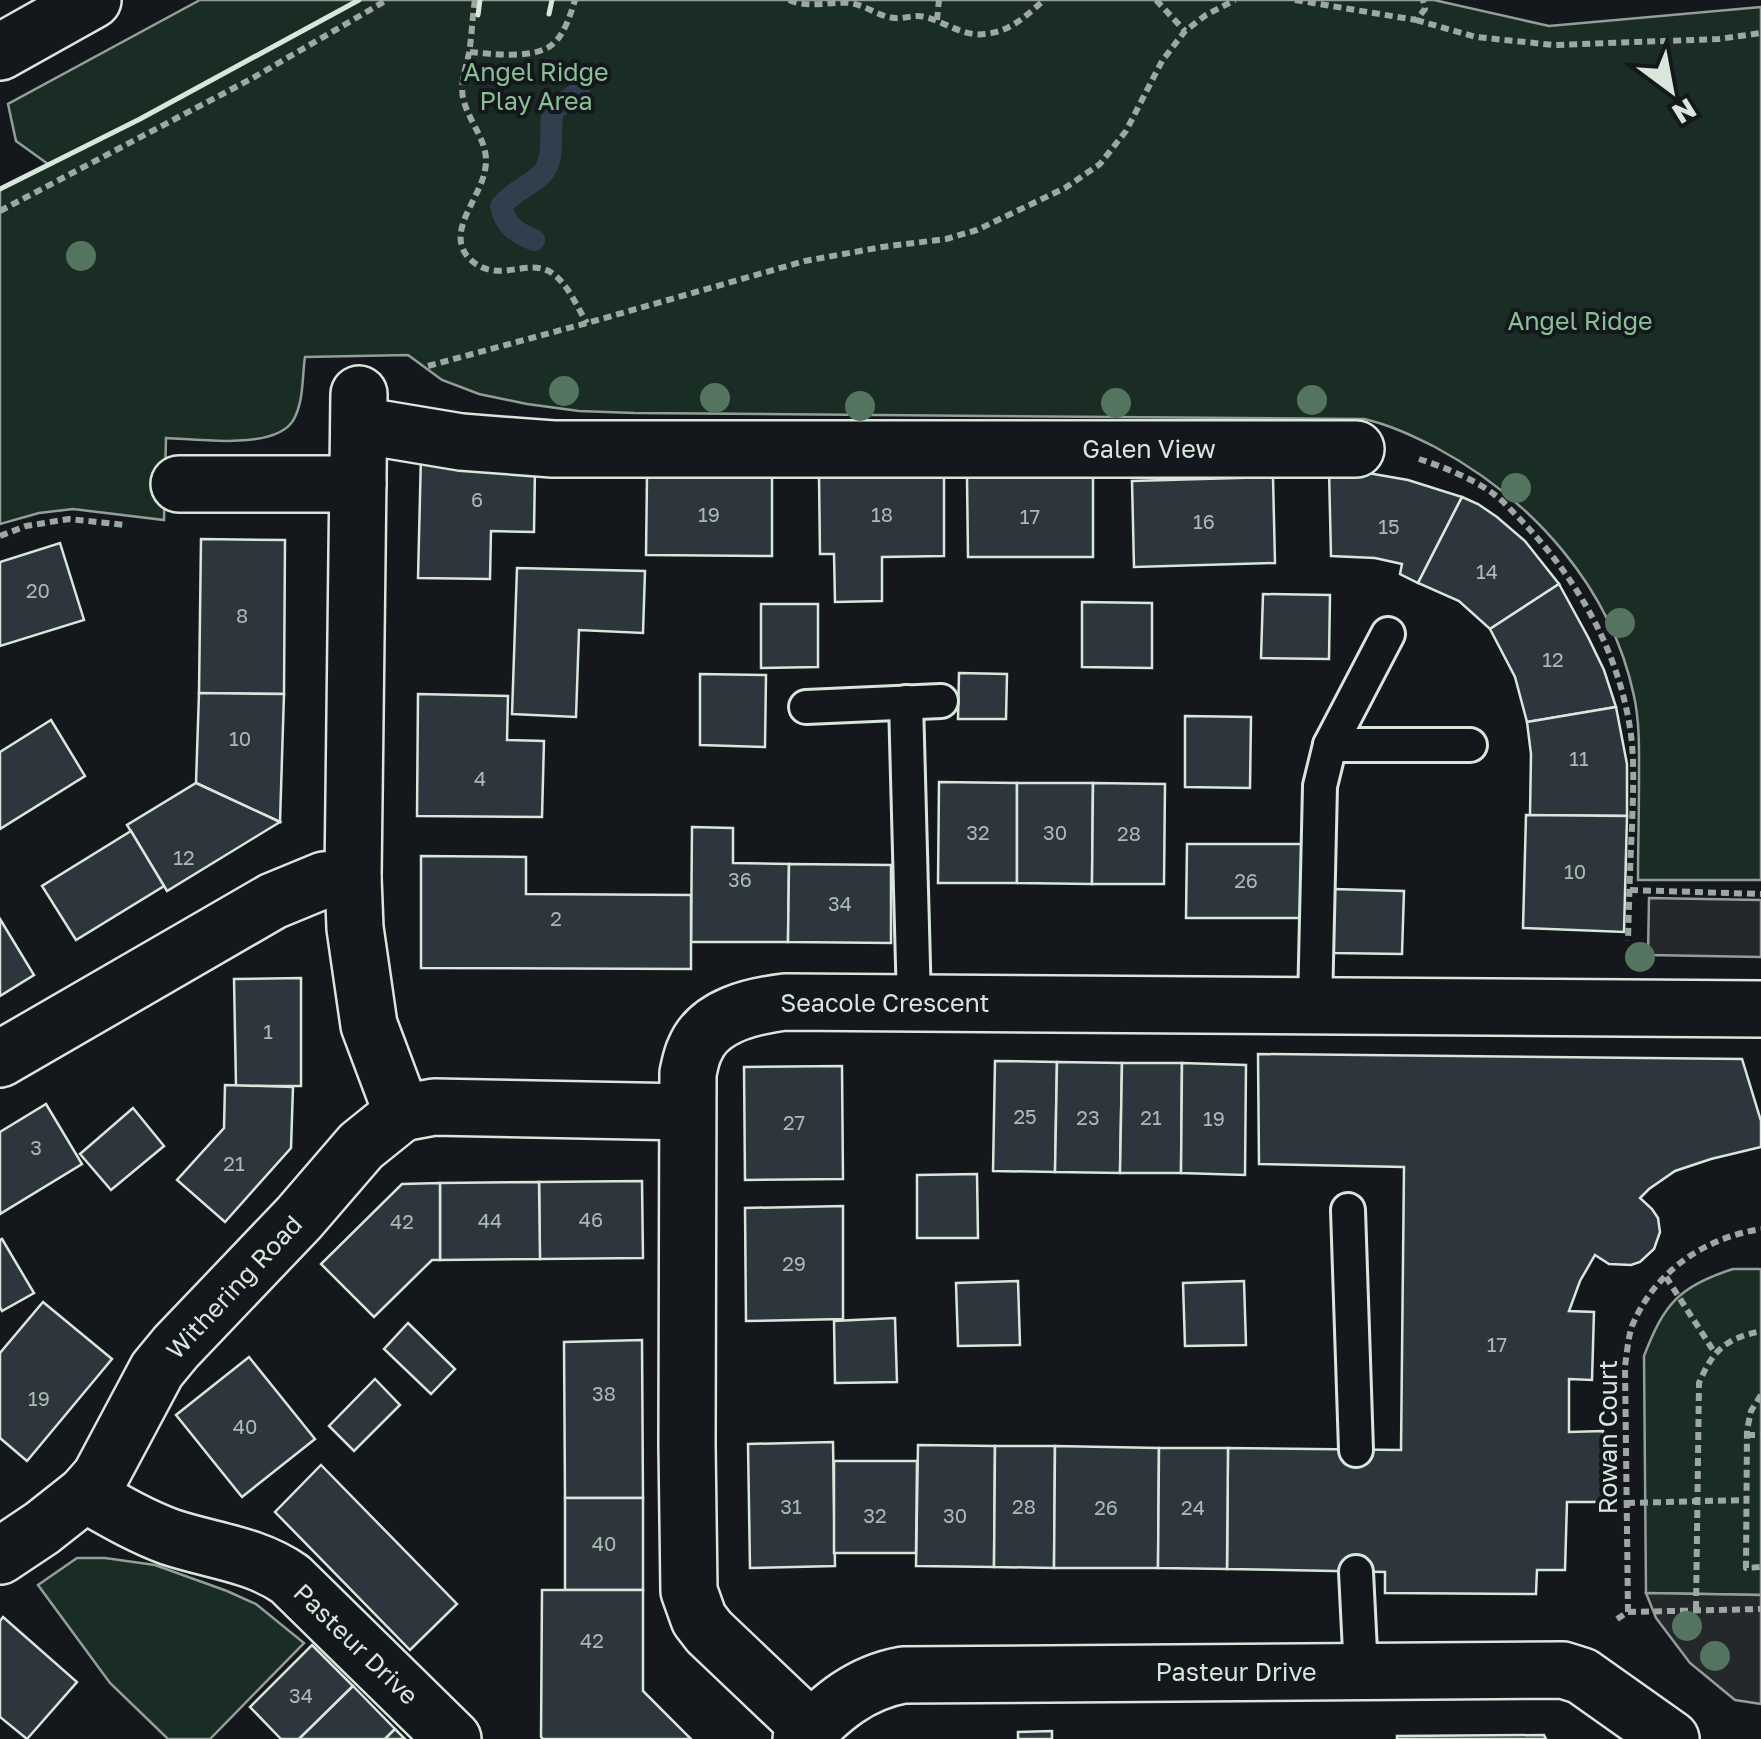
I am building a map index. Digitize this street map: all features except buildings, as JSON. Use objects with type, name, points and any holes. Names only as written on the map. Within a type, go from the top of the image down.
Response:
[{"type":"street","points":[[0,52],[94,0]]},
{"type":"street","name":"Galen View","points":[[358,484],[359,409],[461,442],[553,449],[1356,449]]},
{"type":"street","points":[[179,484],[358,484],[352,878],[355,928],[369,1024],[402,1113],[434,1108],[687,1112]]},
{"type":"street","points":[[0,1059],[273,901],[324,880],[352,878]]},
{"type":"street","name":"Seacole Crescent","points":[[806,1734],[709,1632],[689,1591],[688,1073],[696,1046],[710,1030],[732,1014],[786,1002],[1761,1009]]},
{"type":"street","name":"Withering Road","points":[[0,1556],[42,1528],[100,1477],[149,1384],[176,1347],[362,1146],[402,1113]]},
{"type":"street","name":"Pasteur Drive","points":[[84,1494],[148,1528],[248,1557],[290,1579],[453,1739]]},
{"type":"street","name":"Pasteur Drive","points":[[806,1734],[859,1688],[902,1674],[1564,1670],[1582,1676],[1671,1739]]},
{"type":"lane","points":[[1315,1005],[1320,786],[1330,745],[1388,634]]},
{"type":"lane","points":[[806,707],[940,701]]},
{"type":"lane","points":[[906,702],[914,1002]]},
{"type":"lane","points":[[1330,745],[1470,745]]},
{"type":"lane","points":[[1348,1210],[1356,1450]]},
{"type":"lane","points":[[1356,1572],[1361,1671]]},
{"type":"path","points":[[0,210],[251,79],[386,0]]},
{"type":"path","points":[[476,0],[462,88],[486,151],[486,162],[485,173],[462,224],[462,248],[469,258],[493,272],[540,268],[550,272],[562,283],[587,324]]},
{"type":"path","points":[[470,52],[526,54],[544,50],[564,28],[575,0]]},
{"type":"path","points":[[789,0],[813,5],[854,3],[892,18],[918,15],[969,34],[986,34],[1015,25],[1044,0]]},
{"type":"path","points":[[937,20],[939,0]]},
{"type":"path","points":[[1156,0],[1185,31]]},
{"type":"path","points":[[422,367],[805,261],[976,230],[1065,188],[1100,164],[1126,131],[1162,61],[1185,31],[1235,0]]},
{"type":"path","points":[[1295,0],[1416,20],[1476,38],[1554,45],[1719,40],[1761,32]]},
{"type":"path","points":[[1416,20],[1425,9],[1423,0]]},
{"type":"path","points":[[1356,449],[1422,459],[1494,494],[1560,566],[1609,649],[1631,730],[1634,776],[1626,1007]]},
{"type":"path","points":[[0,536],[26,526],[69,519],[140,527]]},
{"type":"path","points":[[1630,890],[1761,894]]},
{"type":"path","name":"Rowan Court","points":[[1628,1612],[1625,1366],[1631,1328],[1649,1296],[1682,1260],[1714,1241],[1761,1229]]},
{"type":"path","points":[[1666,1277],[1715,1353]]},
{"type":"path","points":[[1696,1609],[1699,1383],[1706,1366],[1724,1344],[1761,1331]]},
{"type":"path","points":[[1761,1395],[1751,1411],[1746,1435],[1746,1568],[1761,1567]]},
{"type":"path","points":[[1746,1435],[1761,1435]]},
{"type":"path","points":[[1628,1503],[1746,1500]]},
{"type":"path","points":[[1540,1671],[1628,1612],[1761,1609]]},
{"type":"green space","name":"Angel Ridge","points":[[200,0],[1434,0],[1549,26],[1761,7],[1761,880],[1638,880],[1636,706],[1623,656],[1587,583],[1535,520],[1504,493],[1435,447],[1364,419],[579,411],[479,394],[442,380],[408,355],[305,357],[300,404],[285,429],[271,436],[235,441],[166,438],[164,520],[73,509],[0,524],[0,189],[48,164],[16,141],[8,104]]},
{"type":"green space","points":[[1733,1269],[1761,1269],[1761,1595],[1646,1593],[1644,1356],[1659,1323],[1676,1299],[1699,1282]]},
{"type":"green space","points":[[77,1558],[155,1565],[227,1591],[256,1604],[304,1643],[210,1739],[168,1739],[110,1683],[38,1585]]},
{"type":"shaded area","points":[[1649,898],[1761,900],[1761,957],[1648,955]]},
{"type":"shaded area","points":[[1646,1593],[1761,1595],[1761,1704],[1735,1700],[1690,1663],[1656,1618]]},
{"type":"waterway","points":[[534,240],[512,228],[501,206],[546,168],[551,153],[553,110],[579,92]]},
{"type":"wall","points":[[0,189],[140,119],[359,0]]},
{"type":"wall","points":[[478,15],[480,0]]},
{"type":"wall","points":[[549,14],[552,0]]},
{"type":"park label","name":"Angel Ridge Play Area","points":[[536,86]]}]
